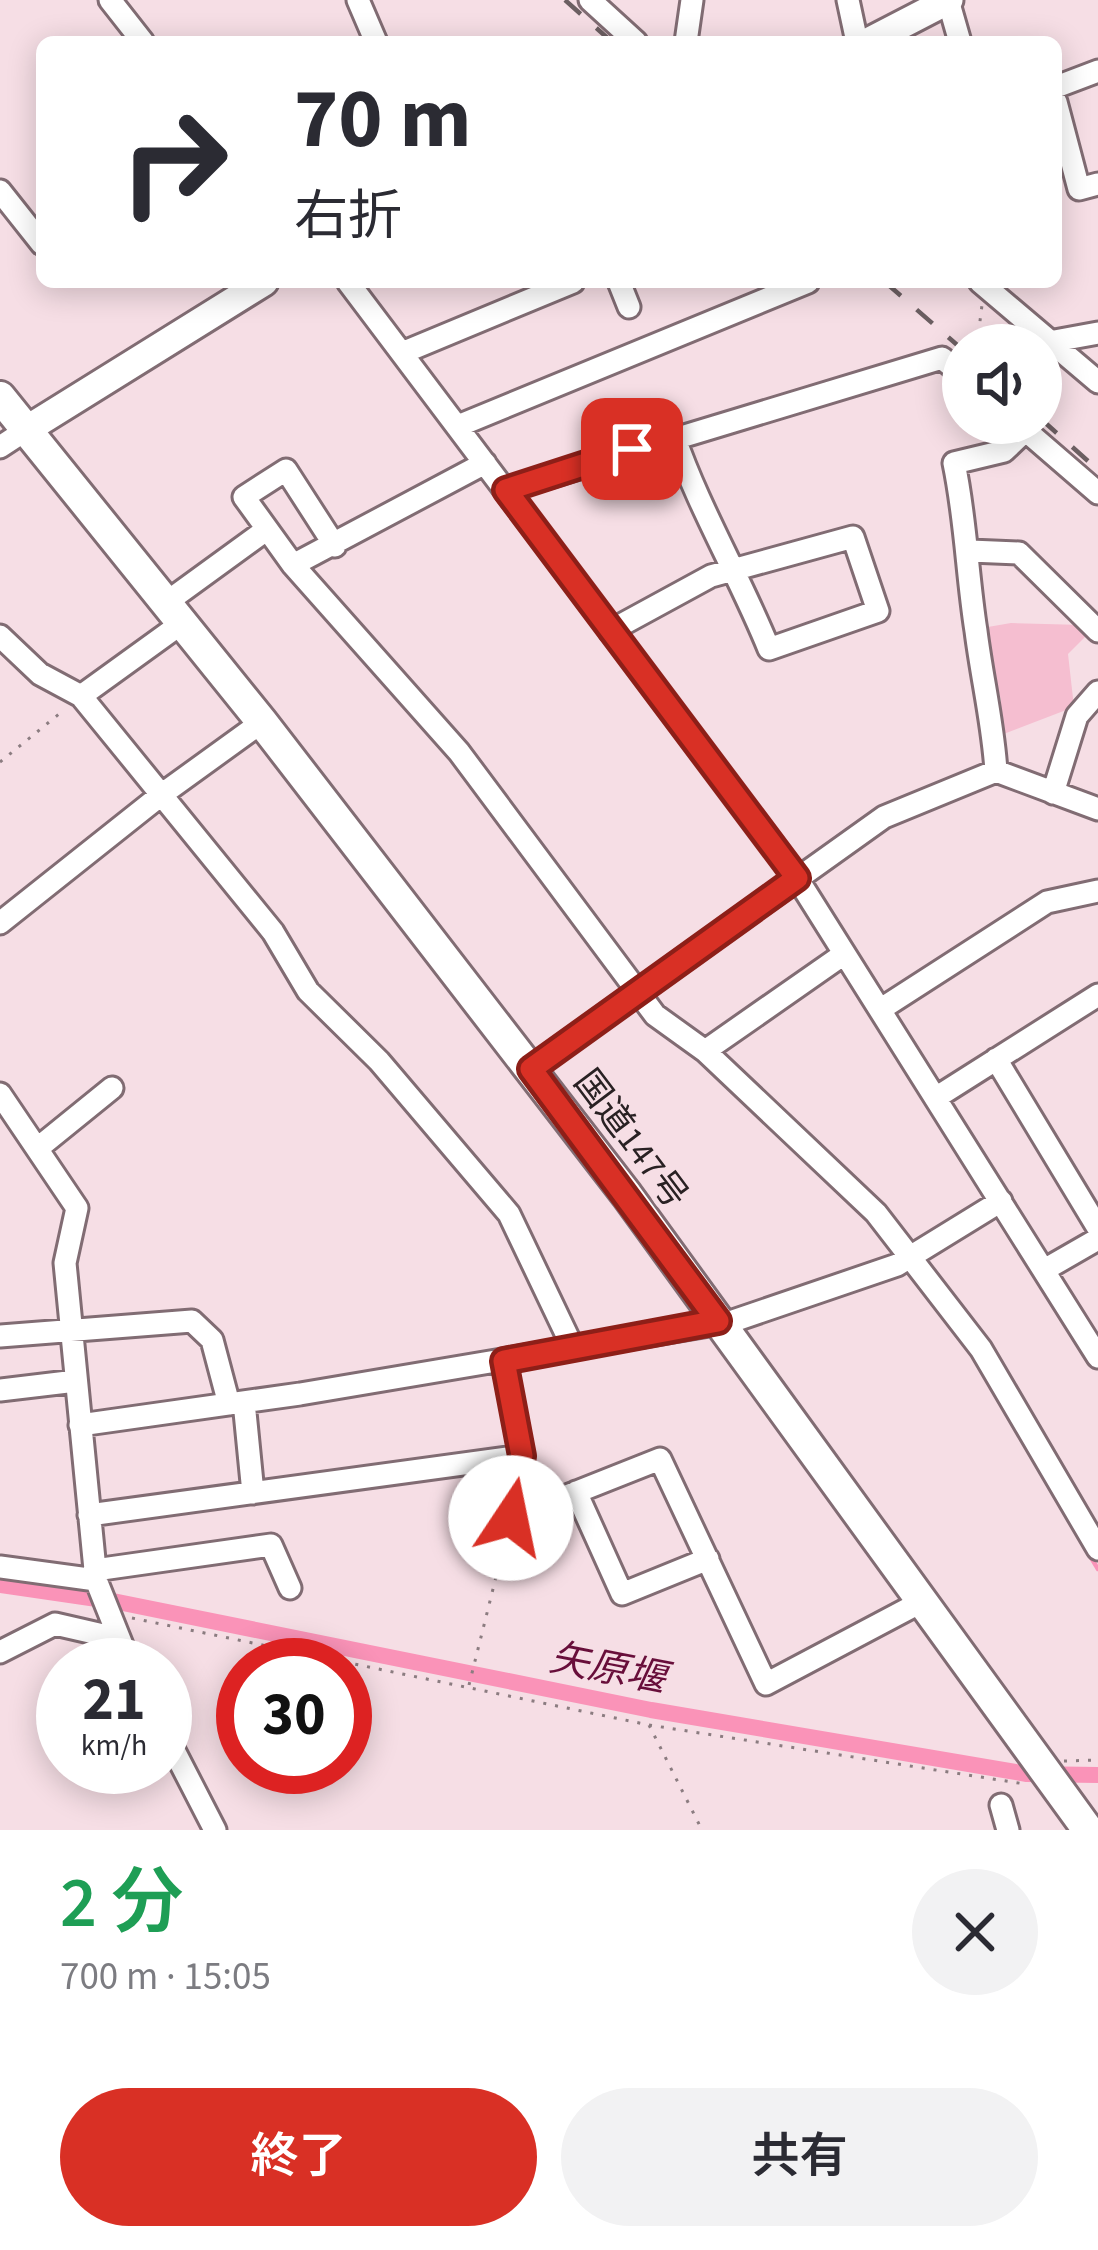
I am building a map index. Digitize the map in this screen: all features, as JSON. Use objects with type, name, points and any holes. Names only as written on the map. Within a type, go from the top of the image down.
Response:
[{"type":"highway","name":"国道147号","points":[[0,398],[13,438],[174,612],[531,1069],[1088,1830]]},
{"type":"main road","points":[[880,36],[949,0]]},
{"type":"main road","points":[[13,438],[254,288]]},
{"type":"street","points":[[110,0],[138,36]]},
{"type":"street","points":[[358,0],[373,36]]},
{"type":"street","points":[[590,0],[629,36]]},
{"type":"street","points":[[687,36],[692,0]]},
{"type":"street","points":[[848,0],[856,36]]},
{"type":"street","points":[[949,0],[958,36]]},
{"type":"street","points":[[1062,86],[1098,71]]},
{"type":"street","points":[[1062,124],[1079,188],[1098,184]]},
{"type":"street","points":[[0,191],[36,236]]},
{"type":"street","points":[[353,288],[797,878],[1098,1358]]},
{"type":"street","points":[[402,353],[559,288]]},
{"type":"street","points":[[621,288],[629,307]]},
{"type":"street","points":[[458,426],[793,288]]},
{"type":"street","points":[[988,288],[1029,324]]},
{"type":"street","points":[[1062,340],[1098,333]]},
{"type":"street","points":[[1062,353],[1098,382]]},
{"type":"street","points":[[506,490],[942,358]]},
{"type":"street","points":[[610,631],[711,575],[737,569],[853,538],[878,611],[769,650],[737,569],[691,484],[674,436]]},
{"type":"street","points":[[996,772],[970,551],[954,463],[1004,451],[1009,444]]},
{"type":"street","points":[[1041,444],[1098,493]]},
{"type":"street","points":[[293,566],[485,463]]},
{"type":"street","points":[[335,546],[286,470],[244,497],[293,566],[459,752],[656,1015],[705,1051],[876,1214],[981,1348],[1097,1545]]},
{"type":"street","points":[[81,696],[266,530]]},
{"type":"street","points":[[970,551],[1019,554],[1098,632]]},
{"type":"street","points":[[0,636],[40,674],[81,696],[273,932],[308,991],[379,1060],[509,1214],[573,1348]]},
{"type":"street","points":[[1053,793],[1077,716],[1098,692]]},
{"type":"street","points":[[0,923],[262,722]]},
{"type":"street","points":[[531,1069],[884,817],[996,772],[1098,809]]},
{"type":"street","points":[[881,1009],[1047,902],[1098,891]]},
{"type":"street","points":[[705,1051],[844,954]]},
{"type":"street","points":[[937,1097],[1092,998],[1098,1022]]},
{"type":"street","points":[[996,1058],[1098,1228]]},
{"type":"street","points":[[38,1148],[112,1088]]},
{"type":"street","points":[[0,1094],[77,1208],[65,1263],[70,1331],[95,1575],[116,1638]]},
{"type":"street","points":[[80,1425],[733,1321],[908,1258],[1001,1201]]},
{"type":"street","points":[[1044,1270],[1098,1239]]},
{"type":"street","points":[[0,1336],[192,1321],[212,1340],[236,1403],[253,1493]]},
{"type":"street","points":[[504,1361],[522,1456],[511,1518]]},
{"type":"street","points":[[0,1390],[76,1381]]},
{"type":"street","points":[[89,1515],[522,1456]]},
{"type":"street","points":[[511,1518],[660,1459],[766,1684],[921,1602]]},
{"type":"street","points":[[576,1492],[622,1594],[708,1559]]},
{"type":"street","points":[[0,1567],[95,1575],[271,1545],[290,1588]]},
{"type":"street","points":[[0,1652],[55,1624],[116,1638]]},
{"type":"street","points":[[192,1785],[215,1830]]},
{"type":"street","points":[[1001,1805],[1008,1830]]},
{"type":"path","points":[[978,324],[982,288]]},
{"type":"path","points":[[0,762],[81,696]]},
{"type":"path","points":[[468,1686],[511,1518]]},
{"type":"path","points":[[106,1613],[649,1725],[702,1830]]},
{"type":"path","points":[[643,1724],[1048,1774],[1098,1760]]},
{"type":"shaded area","points":[[1011,623],[1083,625],[1089,633],[1068,654],[1074,707],[1001,735],[1001,700],[982,628]]},
{"type":"waterway","points":[[1089,1554],[1098,1569]]},
{"type":"waterway","name":"矢原堰","points":[[0,1585],[97,1599]]},
{"type":"waterway","name":"矢原堰","points":[[108,1600],[651,1710],[1027,1774],[1098,1775]]},
{"type":"railway","points":[[565,0],[605,36]]},
{"type":"railway","points":[[892,288],[942,332]]},
{"type":"railway","points":[[1062,438],[1098,470]]},
{"type":"route","points":[[511,1518],[522,1456],[504,1361],[718,1321],[531,1069],[797,878],[506,490],[632,449]]}]
